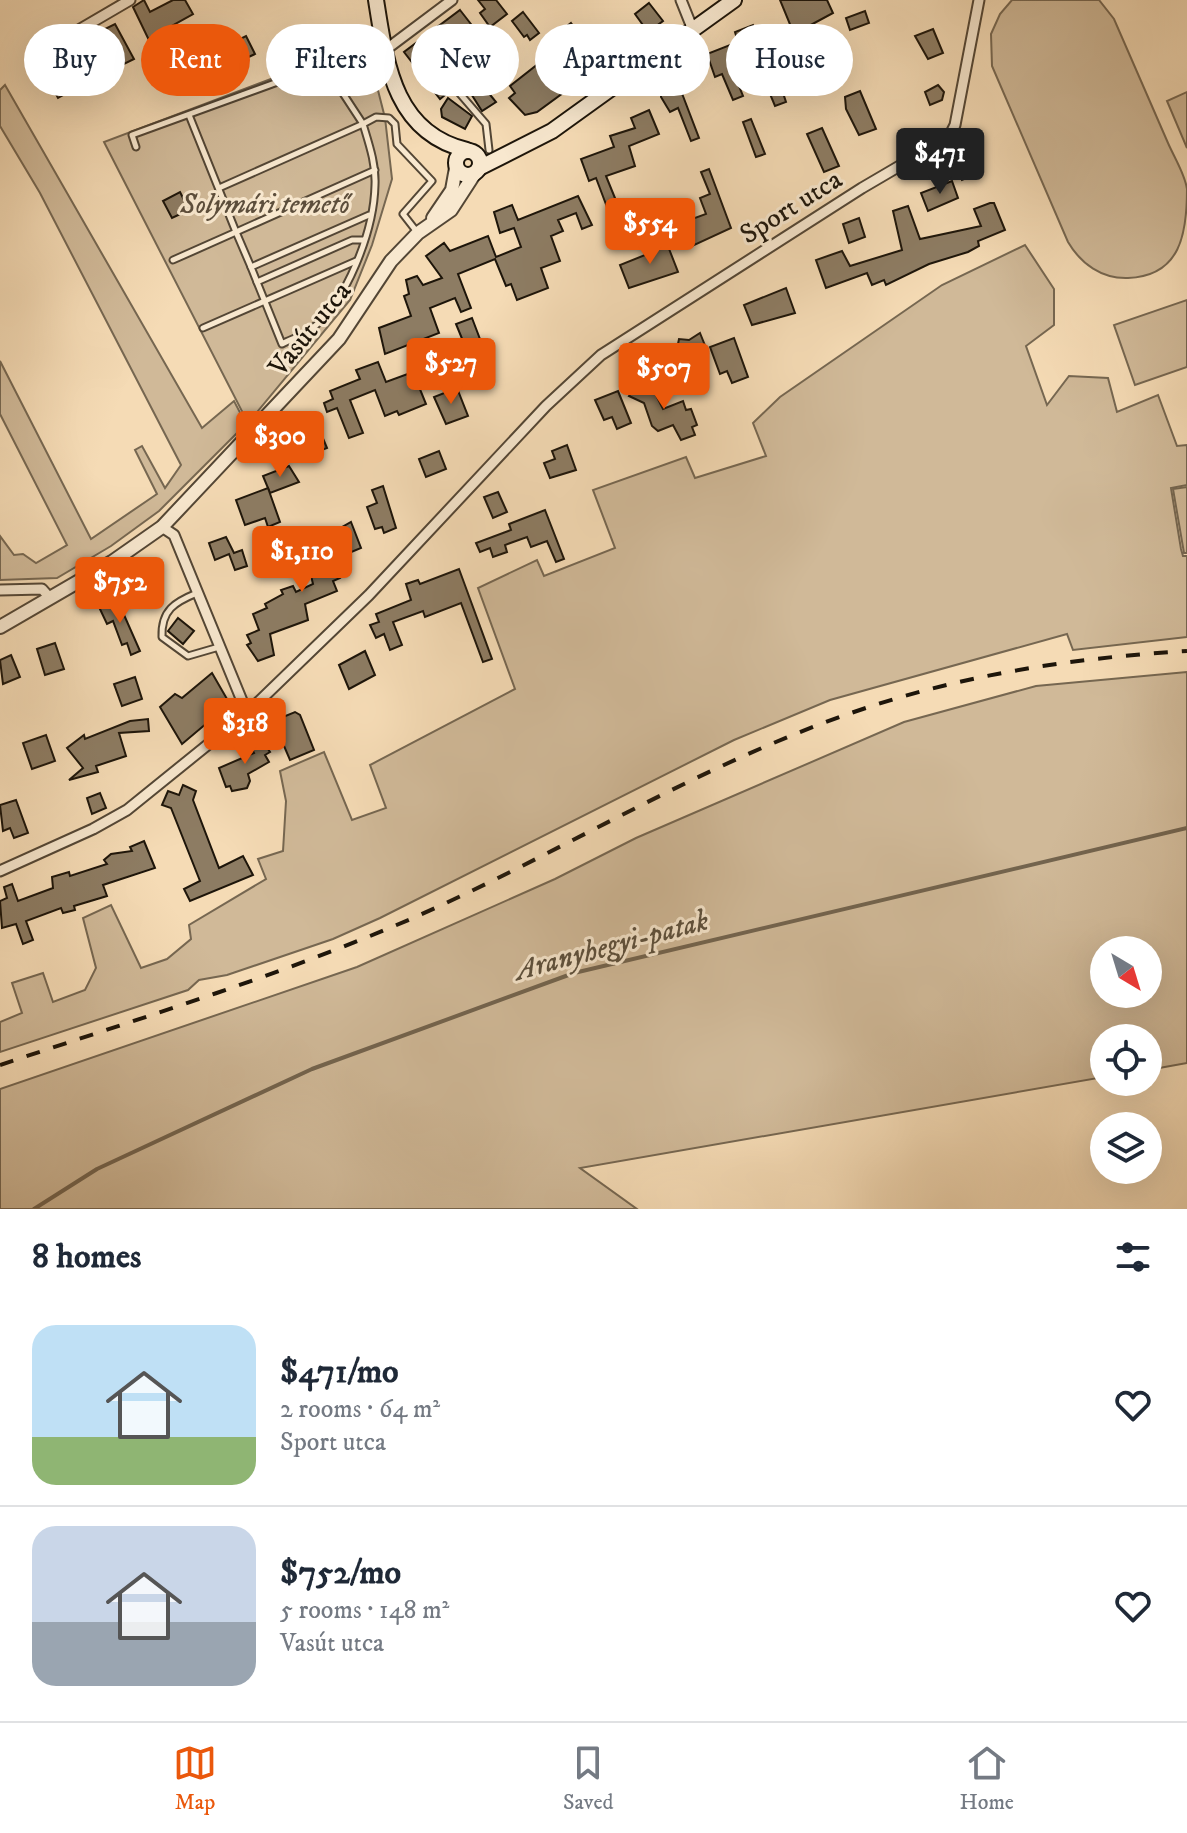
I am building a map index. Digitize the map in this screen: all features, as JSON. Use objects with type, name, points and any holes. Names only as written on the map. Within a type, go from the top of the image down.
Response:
[{"type":"main road","points":[[376,0],[380,24]]},
{"type":"main road","points":[[701,24],[734,0]]},
{"type":"main road","points":[[395,82],[404,108],[465,175],[513,148],[552,131],[601,96]]},
{"type":"main road","points":[[431,135],[470,151],[480,162],[477,170]]},
{"type":"main road","points":[[456,165],[461,152],[513,148]]},
{"type":"street","points":[[89,24],[130,0]]},
{"type":"street","points":[[395,43],[452,0]]},
{"type":"street","points":[[681,0],[691,24]]},
{"type":"street","name":"Sport utca","points":[[0,871],[93,829],[127,810],[247,713],[369,595],[546,406],[601,355],[850,195],[949,137],[955,125],[979,0]]},
{"type":"street","name":"Vasút utca","points":[[0,627],[138,546],[162,527],[339,339],[391,261],[420,231],[452,190],[456,165]]},
{"type":"street","name":"Vasút utca","points":[[420,231],[451,210],[477,170]]},
{"type":"street","points":[[162,527],[174,535],[247,713]]},
{"type":"street","points":[[0,590],[42,589],[50,598]]},
{"type":"lane","points":[[136,147],[132,135],[319,67],[327,69],[363,124],[375,170],[370,215],[347,286],[322,319],[308,331],[282,344],[189,115]]},
{"type":"lane","points":[[462,96],[486,124],[489,150]]},
{"type":"lane","points":[[219,188],[376,117],[389,118],[395,124],[397,144],[430,174],[430,187],[403,214],[420,231]]},
{"type":"lane","points":[[173,260],[375,170]]},
{"type":"lane","points":[[251,267],[370,215]]},
{"type":"lane","points":[[257,282],[352,240],[363,240]]},
{"type":"lane","points":[[203,328],[356,261]]},
{"type":"lane","points":[[197,593],[173,603],[165,614],[162,637],[188,656],[219,647]]},
{"type":"green space","points":[[1012,0],[1099,0],[1114,19],[1187,189],[1182,236],[1170,261],[1160,269],[1128,278],[1109,276],[1093,269],[1068,242],[992,66],[991,34],[1000,14]]},
{"type":"green space","name":"Solymári temető","points":[[266,81],[266,96],[379,96],[392,179],[372,245],[350,300],[248,423],[104,142],[226,96],[250,96],[250,87]]},
{"type":"green space","points":[[5,85],[202,428],[234,401],[246,424],[159,511],[111,546],[57,578],[0,580],[0,536],[14,555],[23,554],[36,563],[67,545],[0,414],[0,361],[91,539],[157,494],[135,450],[142,446],[165,488],[181,465],[40,193],[0,126],[0,90]]},
{"type":"green space","points":[[1187,92],[1187,148],[1167,101]]},
{"type":"green space","points":[[1025,245],[1054,289],[1054,325],[1026,346],[1047,405],[1069,376],[1108,378],[1117,412],[1158,395],[1177,446],[1187,445],[1187,485],[1171,488],[1181,549],[1183,556],[1187,556],[1187,637],[1073,650],[1067,634],[830,700],[734,740],[333,939],[227,975],[199,980],[188,990],[0,1052],[0,1022],[22,1013],[12,983],[43,973],[53,1002],[85,990],[96,968],[83,918],[111,905],[141,968],[167,959],[191,939],[189,925],[266,879],[258,859],[283,851],[286,801],[280,771],[324,752],[352,820],[386,808],[370,765],[515,689],[478,588],[537,560],[544,576],[615,548],[593,490],[686,457],[695,478],[766,456],[753,423],[780,397],[942,285]]},
{"type":"green space","points":[[1187,300],[1187,367],[1135,385],[1114,325]]},
{"type":"green space","points":[[1187,487],[1187,553],[1184,553],[1173,489]]},
{"type":"green space","points":[[1187,672],[1187,1063],[1162,1067],[1162,1024],[1090,1024],[1090,1079],[580,1168],[637,1209],[0,1209],[0,1089],[357,967],[555,879],[636,838],[904,722],[1036,686]]},
{"type":"building","points":[[144,0],[150,12],[173,0],[185,0],[193,14],[175,24],[141,24],[133,7]]},
{"type":"building","points":[[478,0],[496,0],[507,14],[494,24],[488,24],[480,13],[485,9]]},
{"type":"building","points":[[780,0],[827,0],[833,13],[813,24],[790,24]]},
{"type":"building","points":[[649,3],[663,21],[642,24],[635,14]]},
{"type":"building","points":[[460,10],[471,24],[441,24]]},
{"type":"building","points":[[865,11],[869,23],[853,29],[853,24],[848,24],[846,18]]},
{"type":"building","points":[[523,12],[535,28],[535,36],[530,40],[527,35],[524,37],[519,24],[512,21]]},
{"type":"building","points":[[933,29],[943,53],[928,59],[915,36]]},
{"type":"building","points":[[125,42],[134,59],[125,64]]},
{"type":"building","points":[[411,47],[411,61],[404,52]]},
{"type":"building","points":[[726,47],[726,83],[722,74],[715,77],[710,53]]},
{"type":"building","points":[[535,66],[535,96],[559,96],[537,112],[525,115],[509,98],[519,96],[519,79]]},
{"type":"building","points":[[938,85],[944,92],[942,100],[930,105],[925,92]]},
{"type":"building","points":[[860,91],[876,129],[859,135],[846,109],[845,97]]},
{"type":"building","points":[[472,96],[491,96],[496,102],[482,111]]},
{"type":"building","points":[[683,96],[699,138],[691,141],[678,108],[670,112],[661,97]]},
{"type":"building","points":[[771,96],[784,96],[786,102],[775,106]]},
{"type":"building","points":[[448,98],[472,116],[465,129],[442,117],[441,109]]},
{"type":"building","points":[[649,110],[659,134],[629,146],[635,166],[606,176],[617,203],[607,207],[596,178],[589,181],[581,159],[614,147],[610,136],[635,128],[631,118]]},
{"type":"building","points":[[751,119],[765,154],[756,157],[743,122]]},
{"type":"building","points":[[822,128],[839,166],[824,172],[807,134]]},
{"type":"building","points":[[969,147],[981,172],[962,180],[954,153]]},
{"type":"building","points":[[709,169],[731,228],[690,247],[681,223],[706,214],[700,198],[710,194],[701,172]]},
{"type":"building","points":[[952,181],[958,198],[928,211],[921,193]]},
{"type":"building","points":[[180,192],[189,210],[172,218],[163,201]]},
{"type":"building","points":[[578,196],[592,225],[582,229],[576,213],[558,220],[563,231],[551,236],[560,261],[541,268],[548,288],[517,300],[511,284],[506,286],[495,259],[458,274],[471,308],[461,312],[455,298],[430,308],[439,333],[385,354],[379,328],[411,316],[404,296],[409,294],[406,280],[417,276],[423,285],[442,278],[426,256],[444,243],[450,251],[488,236],[496,257],[521,247],[514,228],[500,233],[494,212],[512,205],[518,220]]},
{"type":"building","points":[[994,203],[1005,230],[978,241],[979,246],[968,252],[929,264],[886,285],[884,280],[872,285],[867,273],[826,288],[816,260],[842,251],[850,266],[902,250],[893,211],[908,206],[920,239],[981,226],[974,209]]},
{"type":"building","points":[[859,218],[865,237],[849,243],[843,224]]},
{"type":"building","points":[[666,241],[678,272],[629,288],[620,265],[650,253],[648,248]]},
{"type":"building","points":[[786,288],[795,313],[752,325],[744,305]]},
{"type":"building","points":[[472,318],[486,355],[453,368],[445,375],[442,369],[436,372],[431,363],[459,348],[458,343],[463,341],[456,324]]},
{"type":"building","points":[[700,333],[708,353],[696,365],[685,360],[678,344],[679,339],[689,340]]},
{"type":"building","points":[[734,338],[748,377],[732,383],[727,371],[720,374],[710,347]]},
{"type":"building","points":[[378,362],[386,382],[413,372],[426,404],[399,415],[397,411],[385,416],[375,390],[350,400],[363,433],[349,438],[337,408],[327,412],[324,403],[333,399],[330,391],[360,379],[356,370]]},
{"type":"building","points":[[645,373],[663,409],[683,401],[686,410],[691,409],[697,425],[692,427],[695,435],[681,440],[673,425],[658,431],[652,426],[644,403],[629,396]]},
{"type":"building","points":[[457,388],[468,416],[446,424],[434,397]]},
{"type":"building","points":[[618,391],[631,423],[617,429],[612,417],[604,420],[595,400]]},
{"type":"building","points":[[319,429],[327,448],[309,455],[301,436]]},
{"type":"building","points":[[567,445],[576,470],[550,478],[544,463],[555,459],[552,451]]},
{"type":"building","points":[[439,451],[446,469],[426,477],[419,459]]},
{"type":"building","points":[[289,466],[299,482],[270,493],[263,476]]},
{"type":"building","points":[[383,486],[396,528],[384,533],[382,527],[375,529],[367,507],[377,503],[372,490]]},
{"type":"building","points":[[268,488],[280,522],[268,527],[265,518],[245,525],[236,500]]},
{"type":"building","points":[[498,492],[507,512],[493,518],[484,497]]},
{"type":"building","points":[[545,510],[564,559],[556,562],[547,541],[531,547],[527,537],[505,545],[507,552],[493,557],[490,548],[480,552],[476,543],[511,530],[509,524]]},
{"type":"building","points":[[351,522],[361,548],[332,560],[340,578],[333,581],[337,591],[305,604],[308,620],[270,634],[274,655],[258,661],[247,645],[251,643],[247,635],[259,630],[253,614],[267,608],[265,604],[283,594],[281,590],[293,586],[296,592],[313,584],[308,563],[316,560],[313,553],[334,544],[330,534]]},
{"type":"building","points":[[226,537],[234,553],[242,550],[247,566],[235,570],[229,554],[215,560],[209,543]]},
{"type":"building","points":[[459,569],[492,659],[483,662],[461,603],[425,617],[423,611],[393,622],[402,645],[390,650],[384,634],[376,638],[370,625],[379,622],[376,614],[411,600],[406,584],[418,580],[420,584]]},
{"type":"building","points":[[135,576],[145,596],[131,601],[123,581]]},
{"type":"building","points":[[117,599],[140,651],[131,655],[127,643],[122,645],[113,621],[107,624],[99,607]]},
{"type":"building","points":[[178,618],[194,631],[183,644],[168,631]]},
{"type":"building","points":[[55,643],[64,669],[45,675],[37,649]]},
{"type":"building","points":[[365,651],[375,675],[349,689],[339,665]]},
{"type":"building","points":[[11,655],[20,677],[3,684],[0,660]]},
{"type":"building","points":[[212,673],[227,699],[222,703],[226,707],[182,744],[160,707],[175,694],[182,698]]},
{"type":"building","points":[[135,677],[142,699],[122,706],[114,684]]},
{"type":"building","points":[[295,712],[300,715],[314,750],[290,760],[275,725],[278,719]]},
{"type":"building","points":[[148,719],[149,731],[119,733],[126,756],[96,766],[98,772],[69,780],[83,768],[67,748],[84,735],[85,739],[130,721]]},
{"type":"building","points":[[255,730],[270,752],[265,755],[269,762],[248,774],[250,781],[247,788],[232,791],[230,786],[226,787],[219,768],[254,753],[250,745]]},
{"type":"building","points":[[46,735],[55,761],[32,769],[23,743]]},
{"type":"building","points":[[183,785],[196,791],[193,800],[219,868],[243,856],[253,875],[190,901],[184,889],[200,881],[171,808],[162,805],[168,791],[179,795]]},
{"type":"building","points":[[100,793],[106,808],[92,814],[87,798]]},
{"type":"building","points":[[16,800],[28,833],[14,838],[10,828],[3,831],[0,805]]},
{"type":"building","points":[[144,841],[155,868],[103,885],[107,896],[74,906],[75,910],[63,913],[61,908],[26,921],[33,940],[23,944],[16,924],[2,928],[0,901],[7,898],[4,887],[12,884],[18,901],[53,888],[52,877],[69,872],[70,876],[107,864],[104,860],[111,854],[132,851],[130,847]]},
{"type":"waterway","name":"Aranyhegyi-patak","points":[[34,1209],[97,1169],[312,1069],[574,973],[1187,828]]},
{"type":"railway","points":[[0,1065],[208,996],[413,918],[739,758],[851,713],[933,688],[1017,670],[1101,658],[1187,651]]}]
